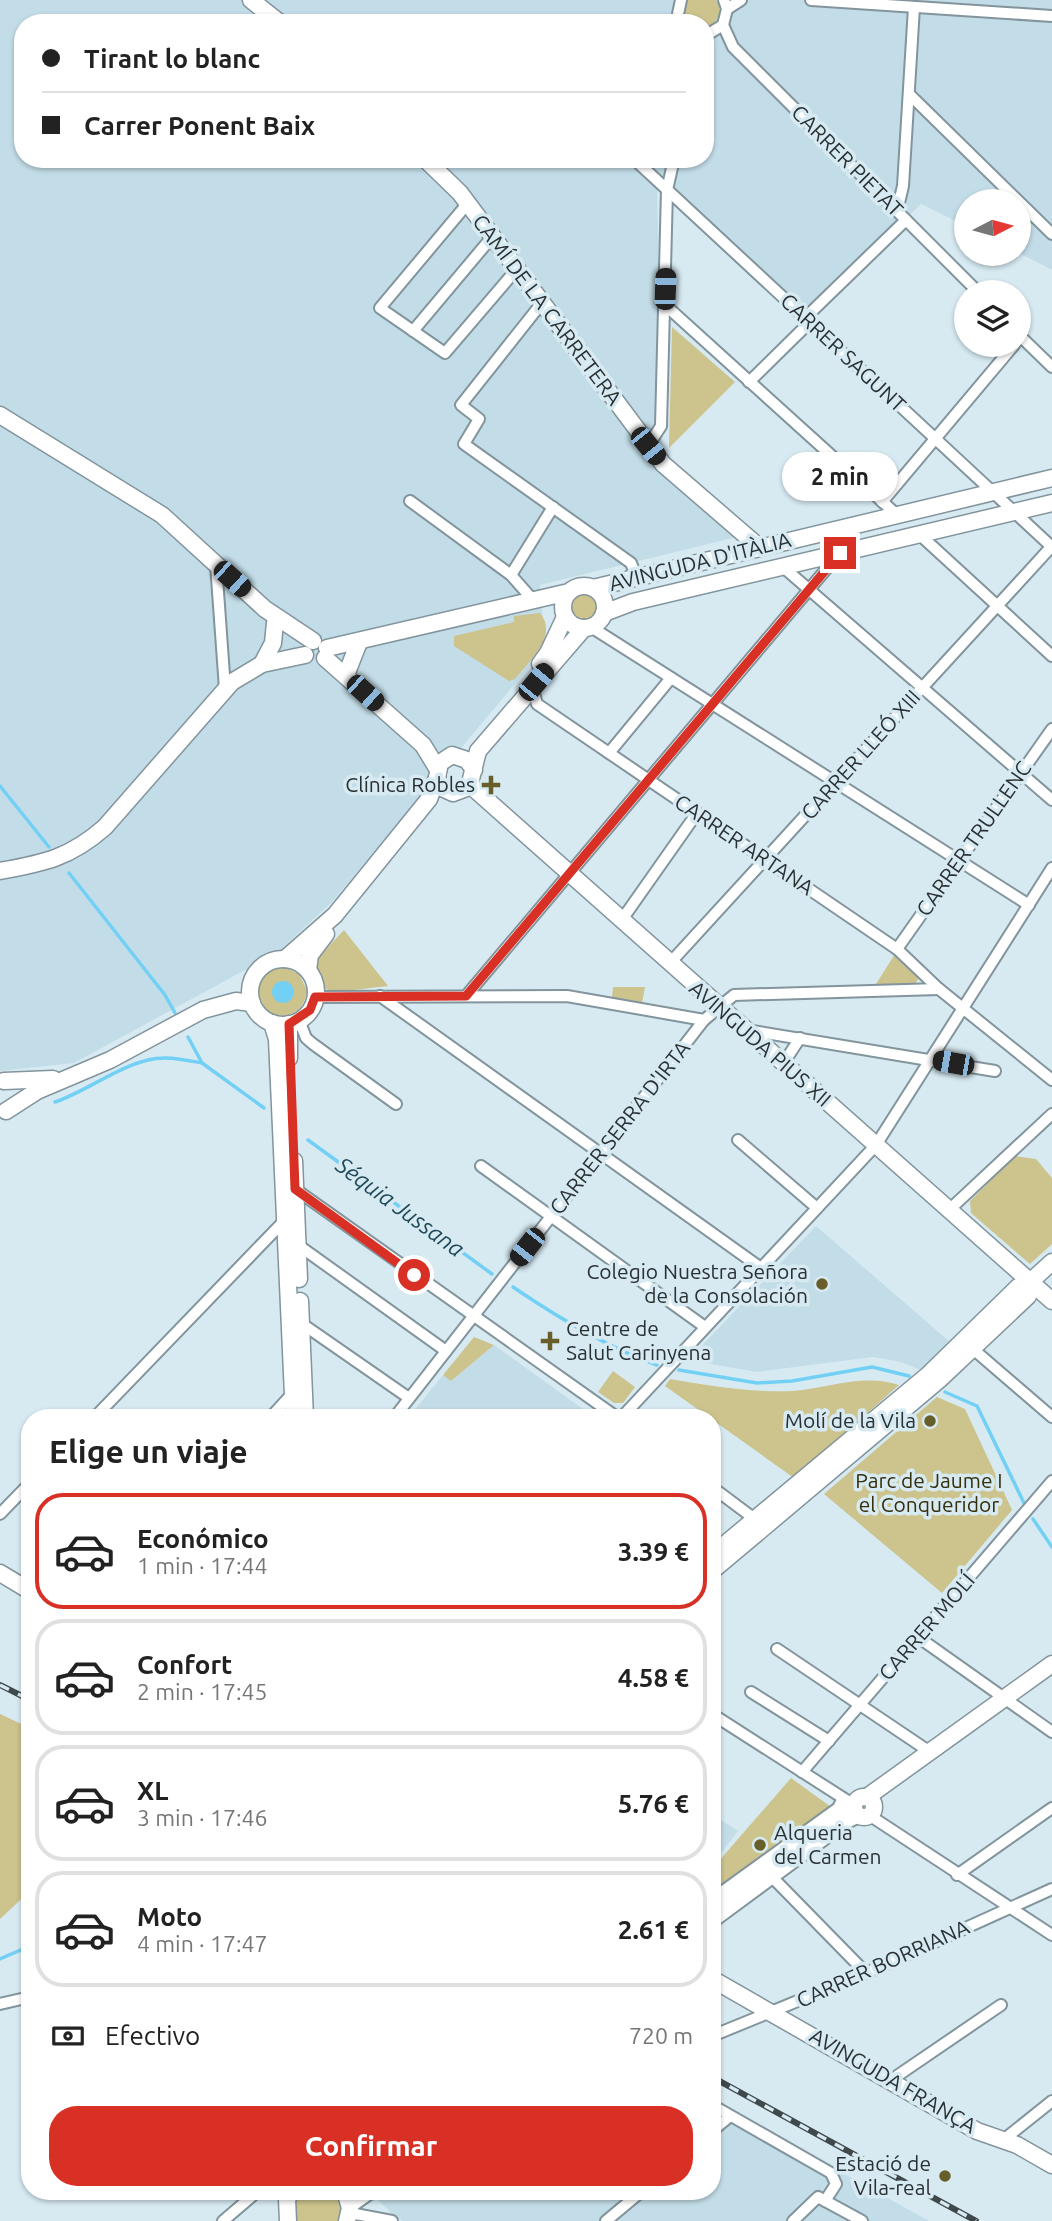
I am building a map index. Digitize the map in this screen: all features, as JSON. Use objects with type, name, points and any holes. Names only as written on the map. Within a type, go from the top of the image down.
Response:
[{"type":"main road","points":[[251,0],[269,14]]},
{"type":"main road","name":"CAMÍ DE LA CARRETERA","points":[[434,168],[468,203],[663,464],[759,547]]},
{"type":"main road","points":[[0,415],[162,515],[265,609],[346,675],[444,765]]},
{"type":"main road","name":"AVINGUDA D'ITÀLIA","points":[[593,588],[1052,478]]},
{"type":"main road","name":"AVINGUDA D'ITÀLIA","points":[[604,612],[633,602],[1052,503]]},
{"type":"main road","points":[[0,871],[40,864],[65,856],[84,845],[104,827],[225,689],[246,670],[315,651],[569,592],[581,586],[593,588],[603,598],[604,612],[532,686],[478,751],[472,778],[464,791],[453,793],[436,802],[316,945],[310,955],[308,970],[314,983],[315,997],[310,1010],[287,1023],[277,1039],[285,1220],[292,1249],[301,1323],[305,1409]]},
{"type":"main road","points":[[203,1010],[210,1002],[251,981],[259,968],[271,961],[285,959],[335,915],[429,799],[444,765],[471,746],[548,653],[564,614],[569,592]]},
{"type":"main road","points":[[533,600],[564,614],[573,625],[587,627]]},
{"type":"main road","points":[[265,609],[275,623],[315,651]]},
{"type":"main road","points":[[262,664],[273,643],[275,623]]},
{"type":"main road","points":[[346,675],[359,642]]},
{"type":"main road","points":[[444,765],[467,760],[472,778]]},
{"type":"main road","points":[[444,765],[442,788],[453,793]]},
{"type":"main road","name":"AVINGUDA PIUS XII","points":[[472,778],[621,921],[1052,1301]]},
{"type":"main road","points":[[285,959],[308,970]]},
{"type":"main road","points":[[251,981],[252,1003],[260,1016],[287,1023]]},
{"type":"main road","points":[[3,1115],[37,1091],[110,1060],[203,1010],[236,1001],[252,1003]]},
{"type":"main road","points":[[287,1023],[295,1189],[292,1249],[293,1409]]},
{"type":"main road","points":[[3,1115],[9,1096],[2,1079],[39,1082],[76,1074]]},
{"type":"main road","points":[[721,1562],[760,1523],[928,1375],[1018,1287],[1030,1282],[1052,1262]]},
{"type":"main road","points":[[721,1549],[760,1523],[973,1349],[1028,1297],[1030,1282]]},
{"type":"main road","points":[[0,1573],[21,1586]]},
{"type":"main road","points":[[0,1585],[21,1596]]},
{"type":"main road","points":[[721,1903],[1052,1664]]},
{"type":"main road","points":[[721,1975],[776,2010]]},
{"type":"main road","points":[[721,1983],[776,2010]]},
{"type":"main road","name":"AVINGUDA FRANÇA","points":[[776,2010],[1052,2165]]},
{"type":"main road","name":"AVINGUDA FRANÇA","points":[[776,2010],[925,2102],[1009,2141]]},
{"type":"main road","points":[[285,2218],[290,2200]]},
{"type":"street","points":[[714,30],[723,25],[726,5],[741,0]]},
{"type":"street","points":[[811,0],[1052,16]]},
{"type":"street","points":[[897,211],[903,186],[914,7]]},
{"type":"street","name":"CARRER PIETAT","points":[[723,25],[733,47],[966,280]]},
{"type":"street","points":[[909,94],[1052,234]]},
{"type":"street","name":"CARRER SAGUNT","points":[[644,168],[1052,546]]},
{"type":"street","points":[[648,446],[661,426],[667,190],[672,168]]},
{"type":"street","points":[[468,203],[380,308],[445,353],[516,270]]},
{"type":"street","points":[[749,382],[906,220]]},
{"type":"street","points":[[413,331],[492,237]]},
{"type":"street","points":[[541,304],[461,405],[479,419],[464,444],[631,563],[636,576]]},
{"type":"street","points":[[664,304],[896,514]]},
{"type":"street","points":[[1031,350],[1052,367]]},
{"type":"street","points":[[882,502],[1003,357]]},
{"type":"street","points":[[410,501],[511,575],[533,600]]},
{"type":"street","points":[[511,575],[553,508]]},
{"type":"street","points":[[919,534],[1052,656]]},
{"type":"street","name":"CARRER LLEÓ XIII","points":[[670,963],[1052,546]]},
{"type":"street","points":[[466,996],[840,553]]},
{"type":"street","points":[[216,564],[225,689]]},
{"type":"street","points":[[783,567],[1052,800]]},
{"type":"street","points":[[587,627],[1029,905]]},
{"type":"street","points":[[609,753],[671,678]]},
{"type":"street","name":"CARRER ARTANA","points":[[532,686],[537,704],[897,949],[939,989],[965,1007],[1052,1080]]},
{"type":"street","name":"CARRER TRULLENC","points":[[897,949],[1052,729]]},
{"type":"street","points":[[621,921],[697,813]]},
{"type":"street","points":[[628,1409],[876,1145],[1052,869]]},
{"type":"street","points":[[718,1006],[734,995],[939,989]]},
{"type":"street","points":[[380,996],[761,1268]]},
{"type":"street","points":[[315,997],[568,996],[704,1020]]},
{"type":"street","name":"CARRER SERRA D'IRTA","points":[[401,1409],[704,1020],[718,1006]]},
{"type":"street","points":[[287,1023],[396,1104]]},
{"type":"street","points":[[745,1029],[995,1071]]},
{"type":"street","points":[[783,1064],[800,1038]]},
{"type":"street","points":[[949,1210],[1052,1114]]},
{"type":"street","points":[[738,1140],[817,1208]]},
{"type":"street","points":[[481,1166],[705,1328]]},
{"type":"street","points":[[295,1189],[606,1409]]},
{"type":"street","points":[[103,1409],[285,1220]]},
{"type":"street","points":[[259,1250],[292,1249],[446,1350]]},
{"type":"street","points":[[301,1323],[409,1398]]},
{"type":"street","points":[[978,1325],[972,1339],[973,1349],[1052,1417]]},
{"type":"street","points":[[279,1409],[293,1394]]},
{"type":"street","name":"CARRER MOLÍ","points":[[802,1772],[1052,1481]]},
{"type":"street","points":[[0,1514],[21,1492]]},
{"type":"street","points":[[721,1494],[760,1523]]},
{"type":"street","points":[[918,1637],[1052,1732]]},
{"type":"street","points":[[778,1649],[930,1752]]},
{"type":"street","points":[[751,1692],[829,1741]]},
{"type":"street","points":[[721,1720],[855,1805],[997,1901],[1012,1906],[1052,1935]]},
{"type":"street","points":[[721,1892],[818,1821],[838,1808],[855,1805]]},
{"type":"street","points":[[721,1917],[846,1823],[855,1805]]},
{"type":"street","points":[[957,1875],[1052,1808]]},
{"type":"street","points":[[818,1821],[837,1819]]},
{"type":"street","points":[[774,1879],[866,1973]]},
{"type":"street","name":"CARRER BORRIANA","points":[[721,2032],[866,1973],[1052,1889]]},
{"type":"street","points":[[0,2004],[21,1999]]},
{"type":"street","points":[[897,2076],[1001,2005]]},
{"type":"street","points":[[1009,2141],[1052,2101]]},
{"type":"street","points":[[721,2111],[831,2173],[836,2184],[822,2199],[793,2221]]},
{"type":"street","points":[[721,2124],[729,2117]]},
{"type":"street","points":[[822,2199],[862,2221]]},
{"type":"street","points":[[223,2221],[248,2200]]},
{"type":"street","points":[[366,2200],[354,2216],[393,2221]]},
{"type":"street","points":[[606,2221],[631,2200]]},
{"type":"shaded area","points":[[0,0],[1052,0],[1052,270],[1031,259],[1031,189],[954,189],[954,220],[921,204],[808,314],[657,182],[662,468],[737,537],[540,585],[545,648],[331,903],[278,952],[74,1063],[0,1071]]},
{"type":"shaded area","name":"Colegio Nuestra Señora de la Consolación","points":[[816,1226],[950,1342],[921,1370],[901,1362],[873,1357],[757,1372],[694,1361],[693,1355]]},
{"type":"shaded area","points":[[494,1345],[583,1409],[415,1409],[443,1375],[451,1381]]},
{"type":"shaded area","points":[[721,1820],[738,1831],[721,1853]]},
{"type":"shaded area","points":[[721,2105],[929,2221],[403,2221],[378,2200],[721,2200]]},
{"type":"green space","points":[[686,0],[716,0],[719,9],[714,23],[714,14],[682,12]]},
{"type":"green space","points":[[672,327],[735,382],[669,448]]},
{"type":"green space","points":[[584,594],[593,598],[597,607],[593,616],[584,620],[575,616],[571,607],[575,598]]},
{"type":"green space","points":[[540,613],[545,622],[544,639],[515,679],[509,681],[454,646],[454,636],[514,622],[514,616]]},
{"type":"green space","points":[[344,930],[388,986],[342,990],[322,987],[316,960]]},
{"type":"green space","points":[[895,954],[920,976],[915,984],[876,984]]},
{"type":"green space","points":[[284,967],[299,974],[307,990],[298,1010],[286,1016],[279,1016],[265,1009],[258,993],[265,974]]},
{"type":"green space","points":[[613,987],[645,987],[642,1003],[612,998]]},
{"type":"green space","points":[[1015,1156],[1036,1159],[1052,1178],[1052,1244],[1030,1264],[971,1213],[970,1201]]},
{"type":"green space","points":[[474,1337],[494,1345],[451,1381],[443,1375]]},
{"type":"green space","points":[[613,1371],[635,1387],[623,1403],[614,1403],[598,1392]]},
{"type":"green space","points":[[670,1379],[762,1391],[793,1391],[873,1380],[899,1385],[794,1478],[721,1426],[721,1409],[697,1409],[665,1386]]},
{"type":"green space","name":"Parc de Jaume I el Conqueridor","points":[[937,1397],[965,1409],[1012,1510],[942,1593],[824,1494]]},
{"type":"green space","points":[[0,1714],[21,1724],[21,1899],[0,1919]]},
{"type":"green space","points":[[791,1778],[831,1807],[721,1886],[721,1859]]},
{"type":"green space","points":[[293,2200],[340,2200],[343,2206],[341,2221],[294,2221],[291,2203]]},
{"type":"water","points":[[283,981],[291,984],[294,992],[291,1000],[283,1003],[275,1000],[272,992],[275,984]]},
{"type":"waterway","points":[[0,786],[49,847]]},
{"type":"waterway","points":[[69,873],[165,995],[175,1013]]},
{"type":"waterway","name":"Séquia Jussana","points":[[188,1037],[202,1063],[264,1108]]},
{"type":"waterway","points":[[55,1102],[124,1068],[148,1060],[169,1058],[202,1063]]},
{"type":"waterway","name":"Séquia Jussana","points":[[308,1140],[492,1274]]},
{"type":"waterway","name":"Séquia Jussana","points":[[513,1287],[582,1330],[657,1365]]},
{"type":"waterway","name":"Séquia Jussana","points":[[679,1370],[757,1383],[792,1381],[872,1367],[909,1376]]},
{"type":"waterway","name":"Séquia Jussana","points":[[945,1392],[977,1406],[1024,1503]]},
{"type":"waterway","name":"Séquia Jussana","points":[[1033,1519],[1052,1547]]},
{"type":"waterway","points":[[0,1959],[21,1950]]},
{"type":"railway","points":[[0,1685],[21,1696]]},
{"type":"railway","points":[[721,2082],[976,2221]]},
{"type":"place","name":"Clínica Robles","points":[[491,785]]},
{"type":"place","name":"Colegio Nuestra Señora de la Consolación","points":[[822,1284]]},
{"type":"place","name":"Centre de Salut Carinyena","points":[[550,1341]]},
{"type":"place","name":"Molí de la Vila","points":[[930,1421]]},
{"type":"place","name":"Alqueria del Carmen","points":[[760,1845]]},
{"type":"place","name":"Estació de Vila-real","points":[[945,2176]]},
{"type":"route","points":[[414,1275],[295,1189],[289,1024],[299,1020],[310,1010],[315,997],[466,996],[840,553]]}]
